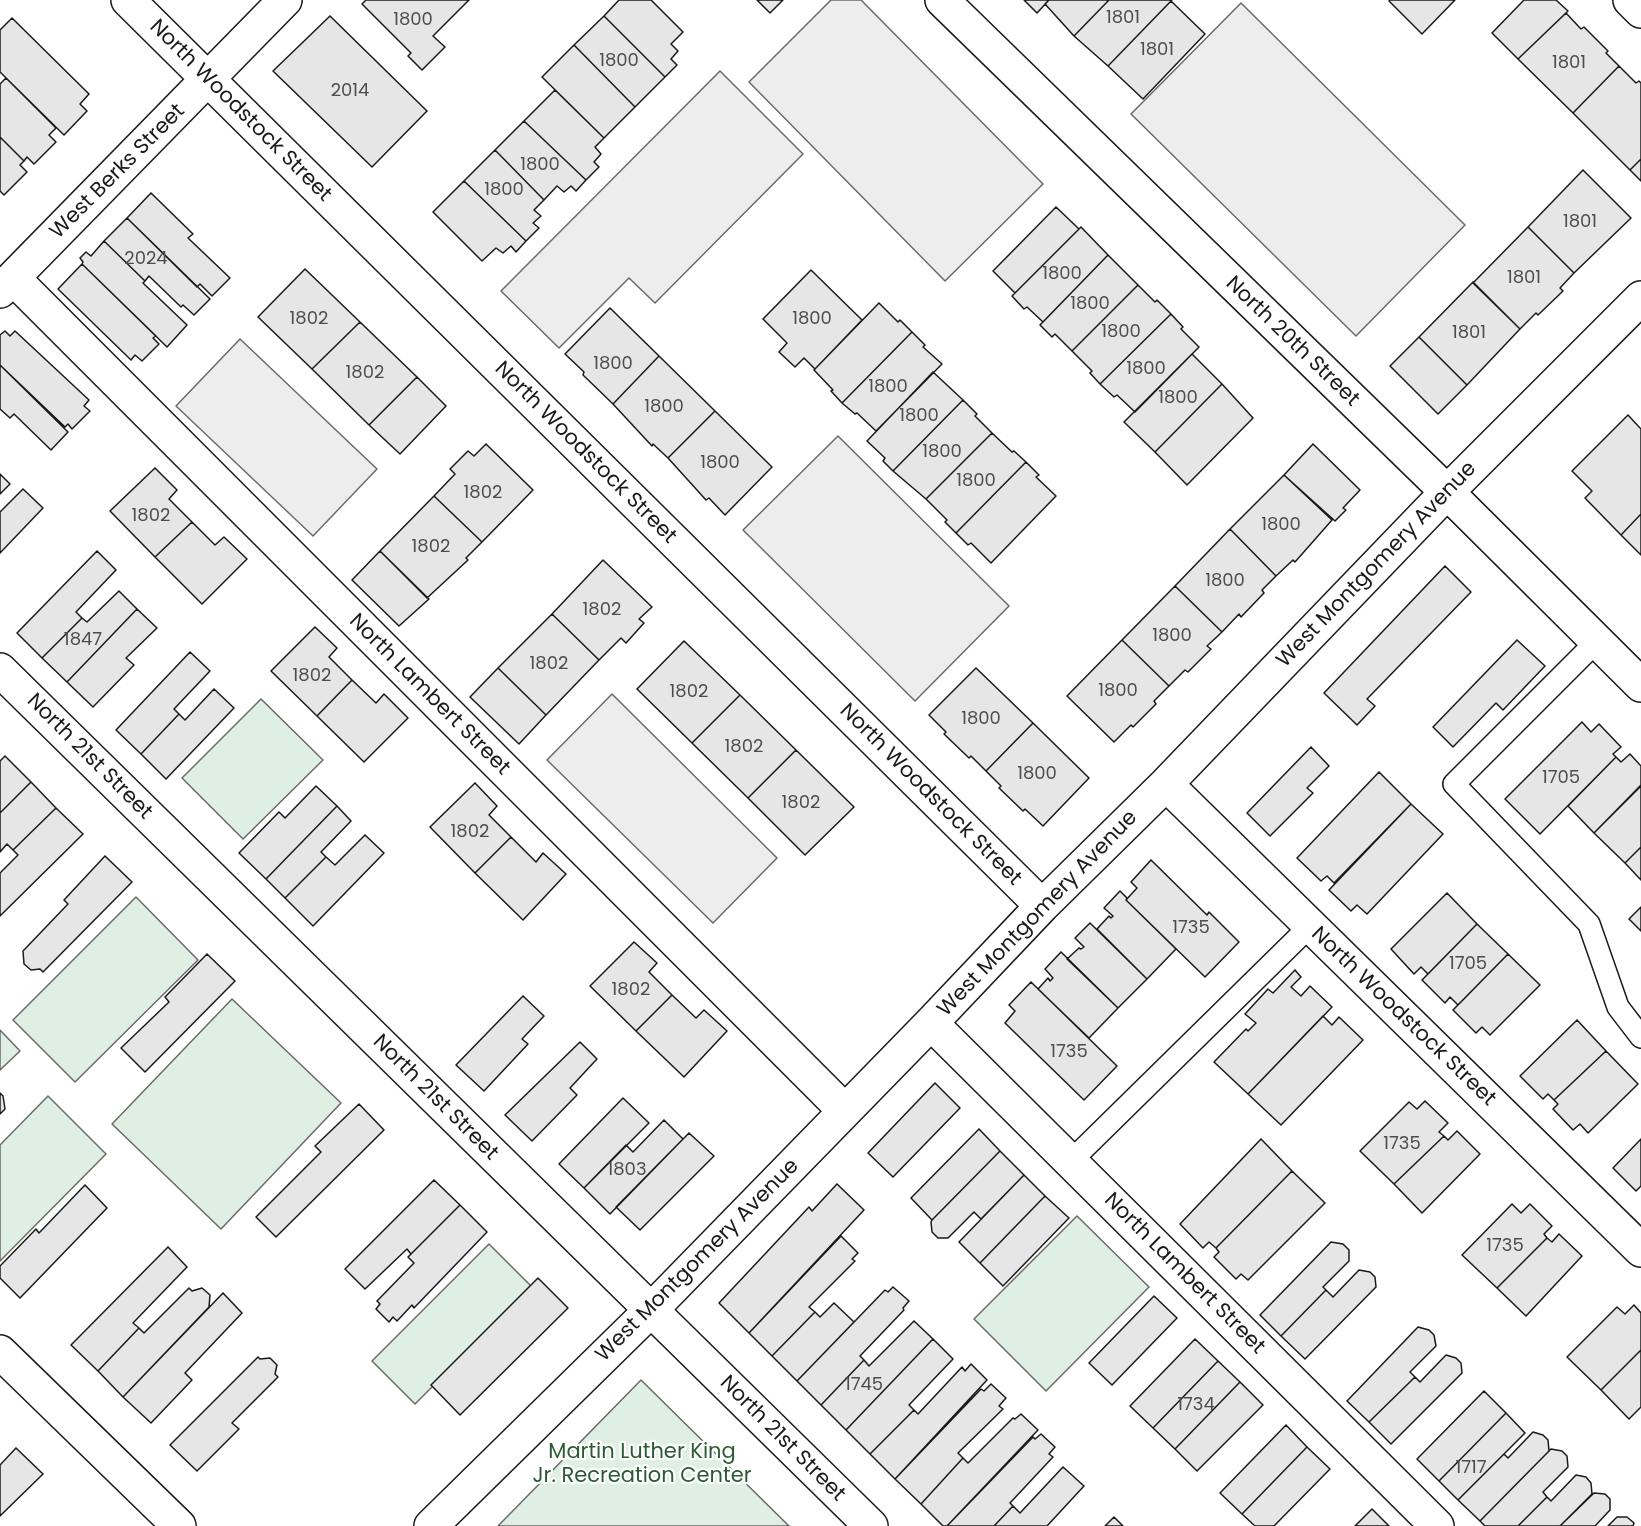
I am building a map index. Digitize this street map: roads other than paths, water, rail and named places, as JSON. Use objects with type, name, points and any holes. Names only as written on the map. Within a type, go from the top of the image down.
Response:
[{"type":"street","name":"North Woodstock Street","points":[[128,0],[1042,906]]},
{"type":"street","name":"West Berks Street","points":[[6,285],[285,0]]},
{"type":"street","name":"North 20th Street","points":[[942,0],[1447,492],[1641,685]]},
{"type":"street","points":[[1630,0],[1641,11]]},
{"type":"street","name":"North Lambert Street","points":[[6,285],[845,1111]]},
{"type":"street","name":"West Montgomery Avenue","points":[[431,1526],[651,1310],[1042,906],[1166,784],[1447,492],[1641,298]]},
{"type":"street","name":"North 21st Street","points":[[0,670],[871,1526]]},
{"type":"street","name":"North Woodstock Street","points":[[1166,784],[1641,1250]]},
{"type":"street","name":"North Lambert Street","points":[[931,1023],[1437,1526]]},
{"type":"street","points":[[0,1352],[179,1526]]},
{"type":"lane","points":[[1597,641],[1454,784],[1589,924],[1618,1007],[1641,1037]]},
{"type":"lane","points":[[1071,1161],[1310,926]]},
{"type":"park label","name":"Martin Luther King Jr. Recreation Center","points":[[642,1465]]}]
